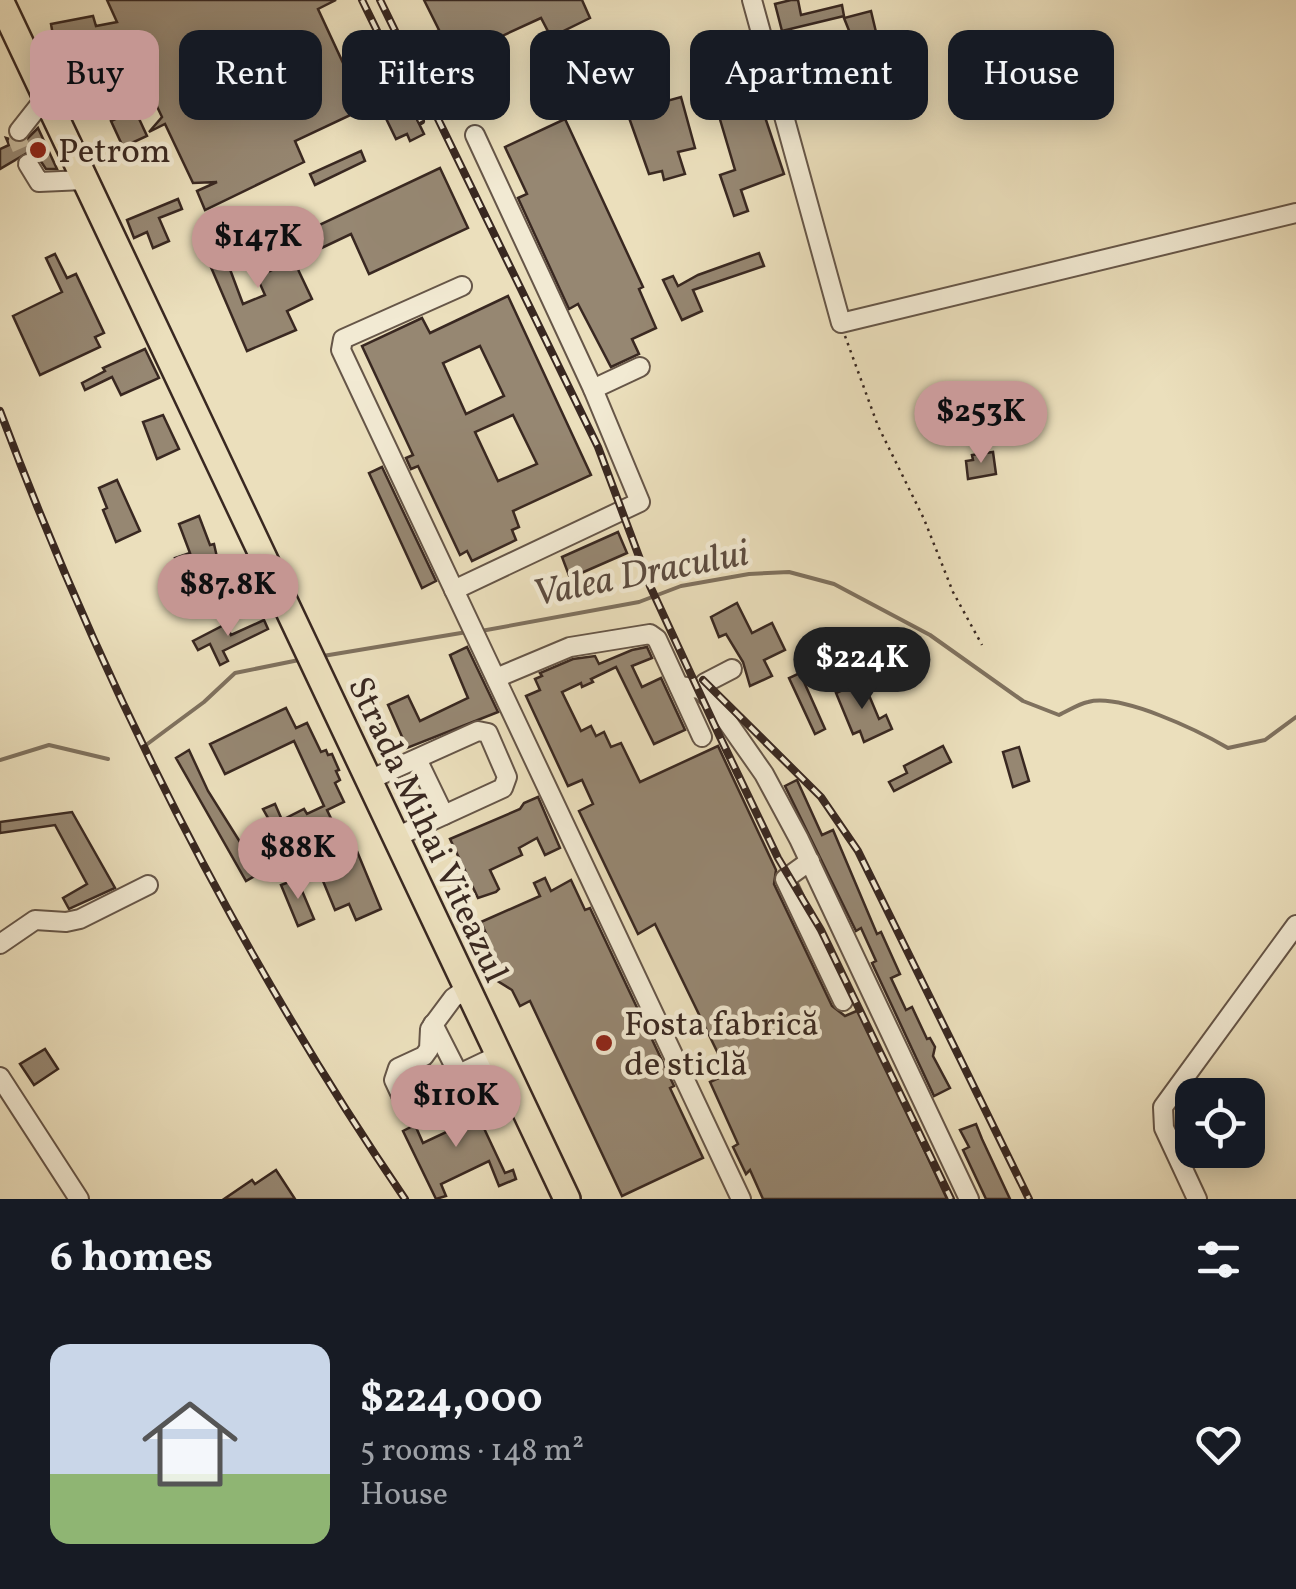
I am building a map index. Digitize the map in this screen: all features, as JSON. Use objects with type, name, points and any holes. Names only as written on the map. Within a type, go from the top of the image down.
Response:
[{"type":"highway","name":"Strada Mihai Viteazul","points":[[0,0],[30,65]]},
{"type":"highway","name":"Strada Mihai Viteazul","points":[[55,120],[566,1199]]},
{"type":"street","points":[[752,0],[840,323],[1296,213]]},
{"type":"street","points":[[19,132],[30,118]]},
{"type":"street","points":[[454,590],[637,506],[640,497],[475,135]]},
{"type":"street","points":[[28,164],[39,182],[84,180]]},
{"type":"street","points":[[462,286],[340,343],[741,1199]]},
{"type":"street","points":[[593,389],[640,368]]},
{"type":"street","points":[[496,678],[570,646],[644,633],[658,639],[702,738]]},
{"type":"street","points":[[700,690],[705,683],[732,670]]},
{"type":"street","points":[[679,686],[700,690],[716,704],[764,774],[810,861],[970,1199]]},
{"type":"street","points":[[368,781],[513,715]]},
{"type":"street","points":[[394,838],[507,784],[483,730]]},
{"type":"street","points":[[418,760],[444,815]]},
{"type":"street","points":[[810,861],[785,878],[843,1001]]},
{"type":"street","points":[[0,944],[35,920],[80,919],[148,885]]},
{"type":"street","points":[[1198,1199],[1164,1128],[1162,1107],[1289,943],[1296,925]]},
{"type":"street","points":[[466,989],[453,998],[434,1024],[424,1056],[398,1068],[394,1080],[406,1097],[497,1056]]},
{"type":"street","points":[[434,1024],[458,1074]]},
{"type":"street","points":[[0,1077],[79,1199]]},
{"type":"path","points":[[840,323],[878,426],[924,520],[953,592],[982,645]]},
{"type":"building","points":[[107,0],[336,0],[318,9],[342,61],[342,119],[295,141],[304,162],[205,210],[197,191],[217,182],[193,183],[165,124],[149,132],[162,117],[159,30],[52,30],[51,24],[93,16],[96,26],[117,22]]},
{"type":"building","points":[[424,0],[582,0],[590,18],[565,30],[547,30],[541,18],[510,32],[439,30]]},
{"type":"building","points":[[798,0],[801,15],[842,5],[844,16],[782,30],[775,4]]},
{"type":"building","points":[[871,11],[876,30],[849,30],[844,18]]},
{"type":"building","points":[[681,97],[695,148],[678,152],[685,174],[664,180],[662,171],[649,174],[630,120],[670,120],[670,100]]},
{"type":"building","points":[[140,120],[147,136],[123,147],[111,121]]},
{"type":"building","points":[[387,120],[417,120],[424,134],[410,141],[407,134],[396,139]]},
{"type":"building","points":[[565,120],[643,287],[639,289],[656,328],[632,339],[639,354],[611,367],[578,304],[569,309],[518,198],[527,194],[505,147]]},
{"type":"building","points":[[720,120],[766,120],[784,174],[741,190],[748,211],[734,216],[720,175],[735,170]]},
{"type":"building","points":[[38,128],[57,169],[46,169],[29,152],[0,169],[0,149],[9,145],[6,138],[23,143]]},
{"type":"building","points":[[361,151],[365,161],[315,185],[310,174]]},
{"type":"building","points":[[440,168],[468,228],[369,274],[351,234],[309,254],[300,234]]},
{"type":"building","points":[[178,199],[182,209],[159,218],[169,241],[153,248],[147,232],[134,238],[127,220]]},
{"type":"building","points":[[250,226],[270,271],[293,259],[312,299],[287,311],[296,330],[247,351],[198,237],[219,229],[219,240],[243,304],[265,295],[237,232]]},
{"type":"building","points":[[759,253],[764,266],[693,290],[702,311],[682,320],[663,280],[673,276],[678,286]]},
{"type":"building","points":[[55,254],[67,278],[76,274],[104,333],[95,337],[100,347],[40,375],[13,316],[62,292],[46,258]]},
{"type":"building","points":[[508,296],[591,475],[513,511],[519,527],[512,530],[516,540],[472,561],[467,551],[460,555],[418,466],[411,469],[406,458],[413,455],[362,346],[422,318],[430,333]],"holes":[[[480,346],[504,396],[466,414],[443,363]],[[513,415],[537,464],[498,481],[475,432]]]},
{"type":"building","points":[[145,349],[159,378],[121,395],[112,377],[85,390],[82,383],[105,371],[103,368]]},
{"type":"building","points":[[163,415],[179,449],[157,459],[143,422]]},
{"type":"building","points":[[993,452],[996,474],[968,479],[966,461],[973,460],[972,455]]},
{"type":"building","points":[[382,467],[436,581],[422,588],[369,473]]},
{"type":"building","points":[[117,480],[140,531],[116,542],[99,488]]},
{"type":"building","points":[[199,516],[210,545],[214,544],[219,566],[226,564],[233,584],[210,597],[201,558],[178,567],[175,558],[190,553],[179,524]]},
{"type":"building","points":[[618,532],[627,553],[570,578],[562,557]]},
{"type":"building","points":[[737,603],[752,633],[772,623],[785,650],[764,660],[772,676],[750,686],[743,662],[726,634],[719,637],[711,617]]},
{"type":"building","points":[[264,620],[268,629],[223,651],[228,661],[220,665],[210,644],[198,650],[193,641],[226,624],[231,635]]},
{"type":"building","points":[[467,647],[498,712],[407,748],[388,705],[408,696],[420,721],[468,698],[450,655]]},
{"type":"building","points":[[647,647],[652,658],[632,666],[642,687],[661,678],[685,730],[654,744],[616,667],[591,679],[593,682],[562,692],[581,731],[591,726],[596,736],[604,732],[611,747],[621,743],[640,782],[718,746],[776,870],[774,884],[832,1006],[845,1016],[859,1010],[947,1199],[763,1199],[750,1170],[746,1174],[733,1147],[738,1144],[710,1082],[728,1074],[655,924],[638,934],[579,811],[593,804],[582,780],[568,786],[526,696],[540,690],[535,679],[542,676],[540,673],[573,659],[595,656],[599,664]]},
{"type":"building","points":[[800,673],[825,729],[815,734],[789,678]]},
{"type":"building","points":[[863,681],[879,719],[886,715],[892,729],[864,742],[860,731],[853,734],[836,693]]},
{"type":"building","points":[[286,708],[296,728],[307,723],[321,752],[332,754],[339,770],[336,771],[340,780],[335,783],[344,802],[327,810],[337,831],[264,867],[246,881],[176,758],[189,750],[208,791],[240,842],[272,825],[263,809],[275,804],[282,820],[304,809],[307,814],[324,806],[294,741],[225,774],[210,744]]},
{"type":"building","points":[[943,746],[951,762],[894,791],[889,782],[907,773],[904,766]]},
{"type":"building","points":[[1019,747],[1029,781],[1013,787],[1003,752]]},
{"type":"building","points":[[797,780],[822,835],[833,830],[877,934],[881,932],[900,974],[891,978],[906,1010],[912,1007],[935,1047],[933,1056],[950,1088],[934,1096],[872,963],[876,961],[861,928],[856,931],[785,786]]},
{"type":"building","points":[[538,797],[560,848],[545,855],[537,838],[519,848],[522,855],[490,870],[499,889],[478,898],[450,839],[520,809]]},
{"type":"building","points":[[72,812],[115,888],[69,909],[63,898],[87,884],[55,825],[0,833],[0,822]]},
{"type":"building","points":[[354,844],[381,909],[356,920],[349,904],[335,910],[323,881],[328,879],[324,871],[330,869],[325,857]]},
{"type":"building","name":"Fosta fabrică de sticlă","points":[[545,878],[551,891],[571,880],[585,910],[590,908],[674,1086],[670,1088],[703,1158],[622,1196],[530,1001],[520,1006],[512,990],[496,980],[486,962],[488,938],[481,922],[540,896],[534,883]]},
{"type":"building","points":[[297,879],[314,919],[298,926],[281,885]]},
{"type":"building","points":[[45,1049],[58,1069],[34,1085],[20,1064]]},
{"type":"building","points":[[462,1101],[465,1109],[473,1105],[505,1173],[513,1170],[516,1179],[499,1186],[489,1161],[441,1184],[446,1196],[436,1199],[403,1131],[415,1125],[423,1143],[453,1129],[444,1110]]},
{"type":"building","points":[[976,1124],[1010,1199],[986,1199],[963,1150],[969,1147],[960,1130]]},
{"type":"building","points":[[276,1170],[295,1199],[224,1199],[252,1180],[255,1184]]},
{"type":"waterway","name":"Valea Dracului","points":[[481,631],[639,602],[681,586],[749,574],[789,572],[834,584],[930,635],[1023,701],[1059,715],[1088,702],[1120,703],[1180,724],[1228,748],[1265,740],[1296,717]]},
{"type":"waterway","name":"Valea Dracului","points":[[323,656],[467,632]]},
{"type":"waterway","name":"Valea Dracului","points":[[146,745],[204,702],[235,673],[299,660]]},
{"type":"waterway","name":"Valea Dracului","points":[[0,760],[49,745],[108,759]]},
{"type":"tunnel","points":[[19,131],[18,141],[28,164]]},
{"type":"railway","points":[[362,0],[421,121]]},
{"type":"railway","points":[[380,0],[598,447],[650,586],[720,737],[778,858],[821,930],[951,1199]]},
{"type":"railway","points":[[0,411],[84,617],[179,817],[286,1011],[405,1199]]},
{"type":"railway","points":[[703,680],[821,797],[858,851],[1029,1199]]},
{"type":"place","name":"Petrom","points":[[38,150]]},
{"type":"place","name":"Fosta fabrică de sticlă","points":[[604,1043]]}]
